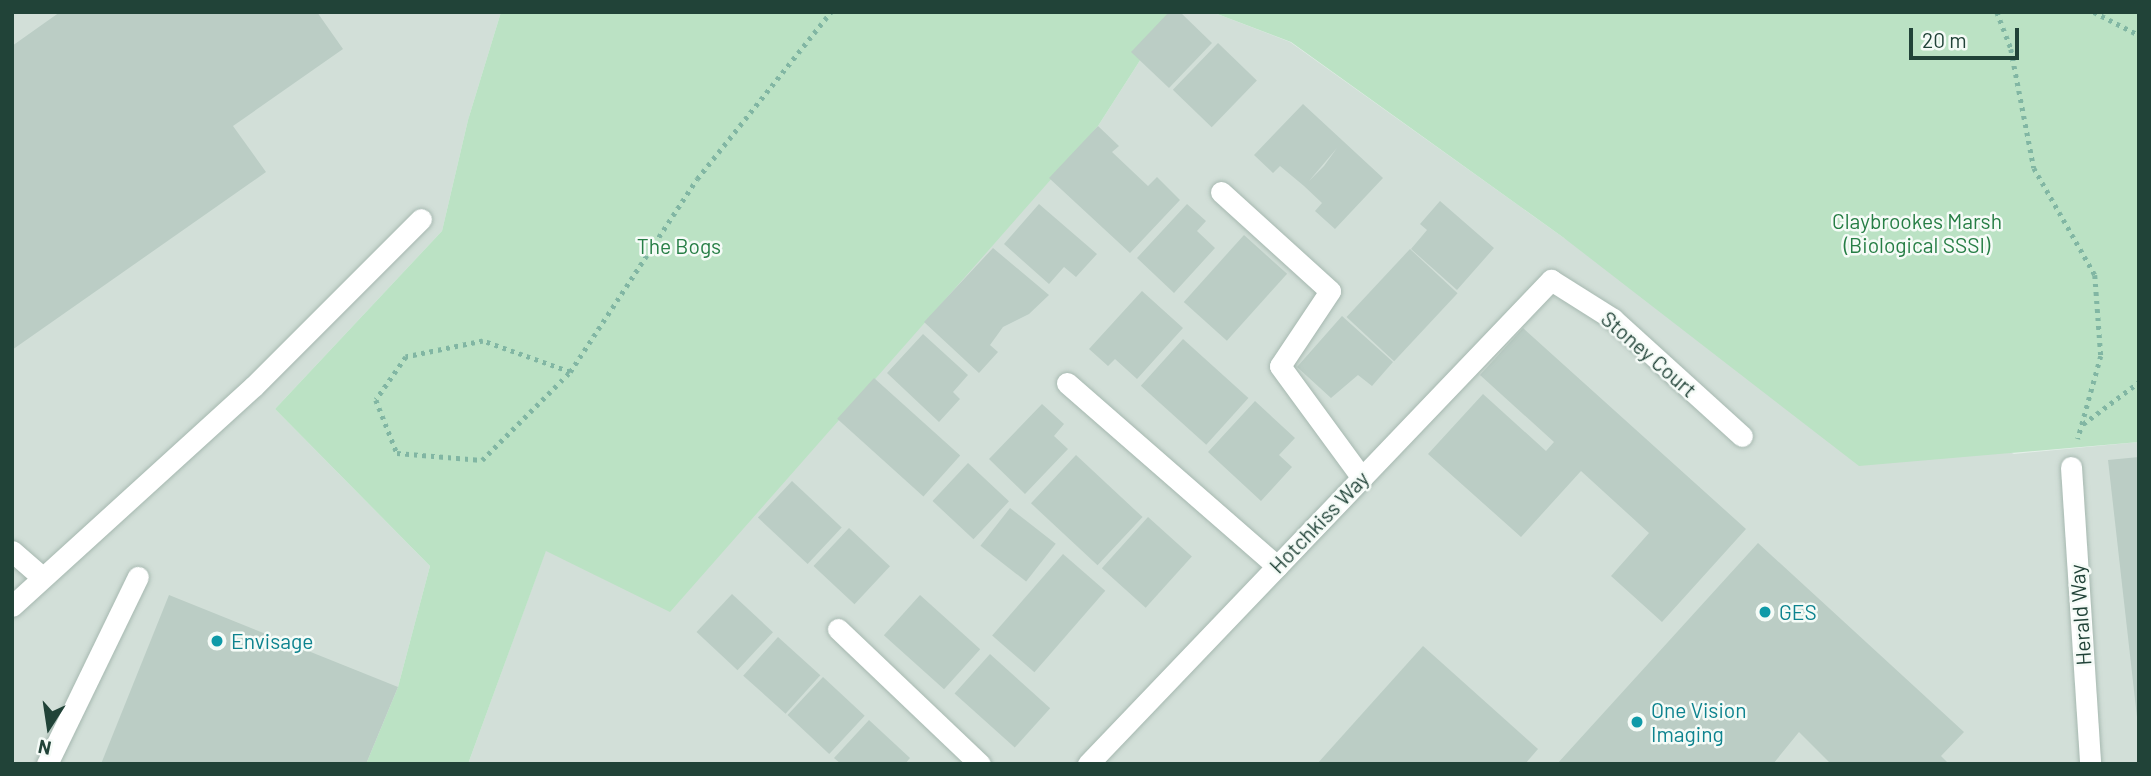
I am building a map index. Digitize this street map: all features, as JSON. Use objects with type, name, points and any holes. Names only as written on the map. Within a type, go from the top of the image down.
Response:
[{"type":"street","points":[[1221,192],[1330,291],[1280,366],[1362,478]]},
{"type":"street","points":[[12,606],[42,577],[104,527],[254,386],[421,219]]},
{"type":"street","name":"Hotchkiss Way","points":[[1088,764],[1551,281]]},
{"type":"street","name":"Stoney Court","points":[[1551,281],[1613,319],[1742,436]]},
{"type":"street","points":[[1067,383],[1277,566]]},
{"type":"street","name":"Herald Way","points":[[2071,467],[2090,764]]},
{"type":"street","points":[[12,551],[42,577]]},
{"type":"street","points":[[47,764],[138,577]]},
{"type":"street","points":[[838,629],[980,764]]},
{"type":"path","points":[[570,372],[482,341],[405,357],[376,400],[397,453],[482,460],[570,372],[697,179],[831,12]]},
{"type":"path","points":[[1997,12],[2011,49],[2034,168],[2095,275],[2101,356],[2071,467]]},
{"type":"path","points":[[2094,12],[2139,35]]},
{"type":"path","points":[[2082,425],[2139,382]]},
{"type":"shaded area","points":[[12,12],[501,12],[468,120],[442,231],[275,409],[430,566],[398,687],[366,764],[12,764]]},
{"type":"shaded area","points":[[1171,12],[1212,12],[1290,42],[1564,238],[2014,454],[2139,442],[2139,764],[468,764],[546,550],[1049,178],[1098,126]]},
{"type":"green space","name":"The Bogs","points":[[501,12],[1171,12],[1098,126],[670,612],[546,551],[468,764],[366,764],[398,687],[430,566],[275,409],[442,231],[468,120]]},
{"type":"green space","name":"Claybrookes Marsh (Biological SSSI)","points":[[1212,12],[2139,12],[2139,442],[1859,466],[1564,238],[1291,42]]},
{"type":"building","points":[[60,12],[317,12],[343,49],[233,126],[266,172],[12,350],[12,46]]},
{"type":"building","points":[[1169,12],[1180,12],[1212,43],[1169,88],[1131,52]]},
{"type":"building","points":[[1218,43],[1257,81],[1212,127],[1173,90]]},
{"type":"building","points":[[1303,104],[1383,178],[1335,229],[1315,211],[1322,203],[1304,186],[1280,166],[1273,173],[1254,155]],"holes":[[[1337,148],[1324,166],[1309,181]]]},
{"type":"building","points":[[1098,126],[1119,146],[1112,152],[1148,186],[1157,177],[1180,200],[1130,253],[1049,178]]},
{"type":"building","points":[[1440,201],[1494,248],[1457,290],[1411,249],[1427,230],[1420,224]]},
{"type":"building","points":[[1039,204],[1097,254],[1076,277],[1064,267],[1049,284],[1004,244]]},
{"type":"building","points":[[1187,204],[1206,221],[1197,231],[1215,248],[1174,293],[1137,258]]},
{"type":"building","points":[[1244,235],[1287,274],[1227,341],[1184,302]]},
{"type":"building","points":[[993,248],[1049,295],[1029,314],[1003,327],[990,345],[998,352],[979,373],[924,322]]},
{"type":"building","points":[[1410,249],[1458,293],[1394,361],[1347,317]]},
{"type":"building","points":[[1142,291],[1183,328],[1137,379],[1115,359],[1108,366],[1089,349]]},
{"type":"building","points":[[1342,316],[1393,362],[1372,386],[1358,375],[1331,398],[1297,367]]},
{"type":"building","points":[[1523,328],[1746,529],[1662,622],[1611,576],[1649,533],[1581,471],[1521,537],[1428,454],[1483,394],[1546,451],[1554,442],[1480,375]]},
{"type":"building","points":[[923,334],[968,375],[953,392],[960,399],[939,422],[887,373]]},
{"type":"building","points":[[1183,339],[1248,398],[1206,445],[1141,386]]},
{"type":"building","points":[[874,378],[960,456],[923,496],[837,419]]},
{"type":"building","points":[[1255,401],[1295,438],[1279,455],[1292,467],[1261,501],[1208,452]]},
{"type":"building","points":[[1042,404],[1064,424],[1054,436],[1068,449],[1025,494],[989,459]]},
{"type":"building","points":[[1076,455],[1143,517],[1098,565],[1031,503]]},
{"type":"building","points":[[2139,457],[2139,717],[2137,717],[2108,460]]},
{"type":"building","points":[[968,463],[1009,501],[973,539],[933,501]]},
{"type":"building","points":[[792,481],[842,527],[808,564],[758,518]]},
{"type":"building","points":[[1010,508],[1056,544],[1026,582],[980,546]]},
{"type":"building","points":[[1148,517],[1192,556],[1146,608],[1102,568]]},
{"type":"building","points":[[849,528],[890,566],[854,604],[814,566]]},
{"type":"building","name":"GES","points":[[1758,543],[1964,732],[1941,756],[1949,764],[1831,764],[1799,732],[1773,764],[1557,764]]},
{"type":"building","points":[[1063,554],[1105,591],[1034,672],[992,636]]},
{"type":"building","points":[[732,594],[773,632],[737,670],[697,632]]},
{"type":"building","name":"Envisage","points":[[169,595],[398,687],[366,764],[101,764]]},
{"type":"building","points":[[920,595],[980,649],[944,689],[884,635]]},
{"type":"building","points":[[778,637],[820,675],[786,714],[743,676]]},
{"type":"building","points":[[1423,646],[1538,749],[1525,764],[1317,764]]},
{"type":"building","points":[[990,654],[1050,708],[1015,748],[955,693]]},
{"type":"building","points":[[823,677],[865,716],[829,754],[788,715]]},
{"type":"building","points":[[869,720],[910,758],[905,764],[841,764],[834,758]]},
{"type":"place","name":"GES","points":[[1765,612]]},
{"type":"place","name":"Envisage","points":[[217,641]]},
{"type":"place","name":"One Vision Imaging","points":[[1637,722]]}]
